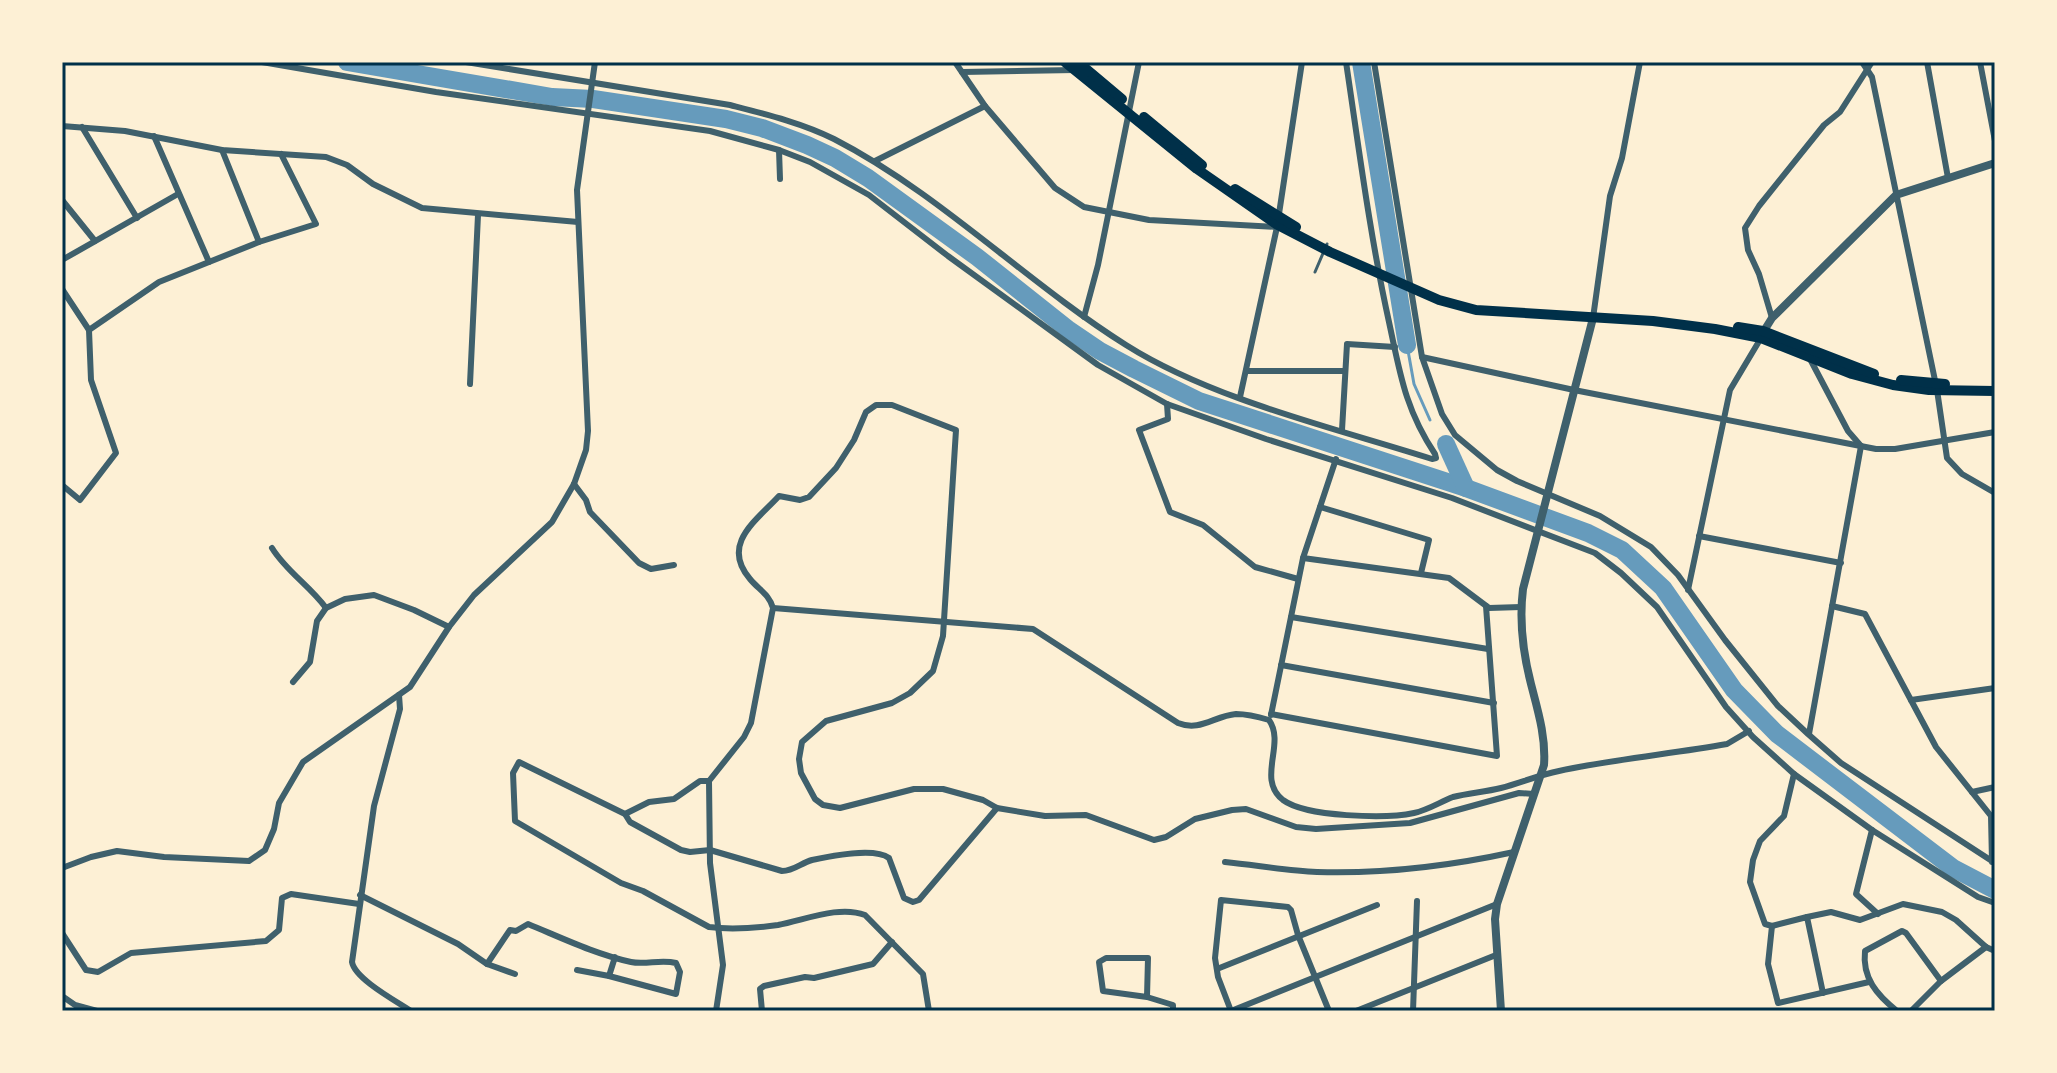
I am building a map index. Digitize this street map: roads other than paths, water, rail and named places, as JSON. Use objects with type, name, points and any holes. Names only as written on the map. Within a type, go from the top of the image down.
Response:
[{"type":"main road","points":[[1065,62],[1076,66],[1197,169],[1277,223],[1439,300],[1476,310],[1594,315],[1762,335],[1874,374],[1936,387],[1995,391]]},
{"type":"main road","points":[[1277,223],[1326,247]]},
{"type":"main road","points":[[1762,335],[1871,380],[1910,388],[1995,385]]},
{"type":"street","points":[[262,62],[436,92],[710,131],[810,162],[869,195],[1098,365],[1167,404],[1266,439],[1466,502],[1595,553],[1657,607],[1706,680],[1749,731],[1794,774],[1872,830],[1978,897],[1995,903]]},
{"type":"street","points":[[466,62],[730,105],[770,115],[831,137],[875,161],[1129,347],[1167,367],[1240,397],[1436,458],[1409,407],[1395,347],[1378,270],[1346,62]]},
{"type":"street","points":[[63,865],[117,851],[164,857],[249,861],[257,858],[265,850],[274,829],[279,803],[287,786],[303,762],[410,687],[474,595],[552,522],[574,484],[586,450],[588,431],[577,190],[595,62]]},
{"type":"street","points":[[955,62],[985,106],[1055,188],[1084,207],[1149,220],[1277,223]]},
{"type":"street","points":[[1084,317],[1098,265],[1139,62]]},
{"type":"street","points":[[1240,397],[1277,223],[1302,62]]},
{"type":"street","points":[[1374,62],[1422,357],[1438,405],[1455,435],[1497,470],[1626,530],[1651,547],[1778,706],[1808,734],[1841,763],[1993,862]]},
{"type":"street","points":[[1501,1011],[1496,955],[1497,904],[1544,765],[1545,746],[1526,659],[1521,607],[1526,568],[1594,315],[1610,196],[1622,158],[1640,62]]},
{"type":"street","points":[[1927,62],[1948,178]]},
{"type":"street","points":[[1980,62],[1995,141]]},
{"type":"street","points":[[1867,64],[1936,387],[1947,458],[1976,484],[1995,493]]},
{"type":"street","points":[[1772,318],[1748,250],[1745,228],[1824,125],[1840,112],[1867,64]]},
{"type":"street","points":[[962,72],[1076,66]]},
{"type":"street","points":[[875,161],[985,106]]},
{"type":"street","points":[[62,126],[154,136],[222,150],[326,157],[347,165],[373,184],[413,205],[478,215],[578,222]]},
{"type":"street","points":[[82,127],[137,218]]},
{"type":"street","points":[[154,136],[209,262]]},
{"type":"street","points":[[222,150],[259,242]]},
{"type":"street","points":[[779,150],[780,179]]},
{"type":"street","points":[[89,330],[159,282],[259,242],[316,224],[281,154]]},
{"type":"street","points":[[1688,590],[1730,390],[1772,318],[1896,195],[1995,163]]},
{"type":"street","points":[[62,260],[178,194]]},
{"type":"street","points":[[62,200],[95,241]]},
{"type":"street","points":[[470,384],[478,215]]},
{"type":"street","points":[[62,289],[89,330],[91,380],[116,453],[80,500],[62,485]]},
{"type":"street","points":[[1342,430],[1347,344],[1395,347]]},
{"type":"street","points":[[1422,357],[1861,446],[1895,449],[1995,432]]},
{"type":"street","points":[[1809,357],[1848,431],[1861,446]]},
{"type":"street","points":[[1246,371],[1344,371]]},
{"type":"street","points":[[716,1011],[723,965],[710,850],[709,781],[744,737],[751,723],[773,608],[771,598],[753,583],[742,565],[738,553],[741,537],[779,496],[800,500],[809,497],[844,457],[866,412],[876,405],[888,404],[956,430],[943,636],[933,671],[923,682],[892,703],[826,721],[802,742],[799,759],[801,773],[815,799],[823,805],[840,808],[914,789],[943,789],[983,800],[997,808],[1045,816],[1086,815],[1154,840],[1166,837],[1195,819],[1232,810],[1246,809],[1296,827],[1316,829],[1410,823],[1519,793],[1534,794]]},
{"type":"street","points":[[1167,404],[1168,419],[1139,430],[1170,512],[1203,525],[1255,567],[1298,579]]},
{"type":"street","points":[[1808,734],[1861,446]]},
{"type":"street","points":[[1336,459],[1303,558],[1270,717],[1275,735],[1270,770],[1272,783],[1277,794],[1286,802],[1316,812],[1346,815],[1411,814],[1461,795],[1498,789],[1556,772],[1727,744],[1749,731]]},
{"type":"street","points":[[574,484],[586,500],[590,512],[639,563],[651,569],[674,565]]},
{"type":"street","points":[[1320,507],[1429,540],[1421,573]]},
{"type":"street","points":[[1699,536],[1841,563]]},
{"type":"street","points":[[272,548],[280,561],[313,590],[326,608]]},
{"type":"street","points":[[1303,558],[1449,578],[1489,608],[1521,607]]},
{"type":"street","points":[[293,682],[310,662],[317,621],[326,608],[345,599],[374,595],[449,627]]},
{"type":"street","points":[[773,608],[1033,629],[1188,728],[1237,714],[1497,756],[1486,606]]},
{"type":"street","points":[[1832,606],[1865,614],[1936,747],[1991,816],[1993,862]]},
{"type":"street","points":[[1291,617],[1488,649]]},
{"type":"street","points":[[1281,665],[1494,703]]},
{"type":"street","points":[[1911,700],[1995,688]]},
{"type":"street","points":[[399,695],[400,709],[374,806],[354,938],[353,968],[362,978],[411,1011]]},
{"type":"street","points":[[929,1011],[923,974],[865,915],[852,911],[776,925],[709,927],[643,891],[621,883],[515,821],[513,773],[519,762],[625,814],[630,822],[690,852],[710,850],[790,871],[809,861],[879,852],[889,858],[904,898],[913,902],[919,900],[997,808]]},
{"type":"street","points":[[1794,774],[1784,816],[1760,841],[1753,860],[1750,882],[1765,924],[1772,926],[1831,912],[1860,920],[1903,904],[1942,912],[1995,951]]},
{"type":"street","points":[[625,814],[649,802],[674,799],[700,781],[709,781]]},
{"type":"street","points":[[1972,792],[1995,787]]},
{"type":"street","points":[[1872,830],[1856,894],[1878,914]]},
{"type":"street","points":[[1225,862],[1315,872],[1377,871],[1514,852]]},
{"type":"street","points":[[62,933],[86,970],[98,972],[131,953],[266,941],[279,930],[282,898],[291,894],[359,904]]},
{"type":"street","points":[[360,895],[458,944],[487,964],[515,974]]},
{"type":"street","points":[[1329,1011],[1317,977],[1298,935],[1291,910],[1288,907],[1221,900],[1215,958],[1231,1011],[1317,977],[1415,938],[1497,904]]},
{"type":"street","points":[[1413,1011],[1417,901]]},
{"type":"street","points":[[1217,969],[1377,905]]},
{"type":"street","points":[[1807,917],[1823,993]]},
{"type":"street","points":[[487,964],[510,930],[516,931],[528,924],[580,947],[633,963],[676,963],[680,972],[676,994],[577,970]]},
{"type":"street","points":[[1772,926],[1768,964],[1778,1003],[1869,982]]},
{"type":"street","points":[[1897,1011],[1883,1000],[1869,982],[1865,951],[1902,931],[1941,981]]},
{"type":"street","points":[[762,1011],[760,989],[764,986],[873,964],[892,942]]},
{"type":"street","points":[[1911,1011],[1941,981],[1986,947]]},
{"type":"street","points":[[1356,1011],[1496,955]]},
{"type":"street","points":[[609,976],[615,957]]},
{"type":"street","points":[[1147,997],[1148,958],[1106,958],[1099,962],[1103,991],[1147,997],[1173,1005],[1173,1011]]},
{"type":"street","points":[[62,996],[75,1005],[97,1011]]},
{"type":"lane","points":[[1291,245],[1293,233]]},
{"type":"lane","points":[[1315,272],[1326,247]]},
{"type":"waterway","points":[[347,62],[552,97],[593,99],[726,119],[762,128],[807,145],[868,178],[977,257],[1069,330],[1134,369],[1199,401],[1466,488],[1588,533],[1622,550],[1663,588],[1734,690],[1777,734],[1953,868],[1995,890]]},
{"type":"waterway","points":[[1361,62],[1407,345]]},
{"type":"waterway","points":[[1407,345],[1414,384],[1430,420]]},
{"type":"waterway","points":[[1446,444],[1466,488]]}]
